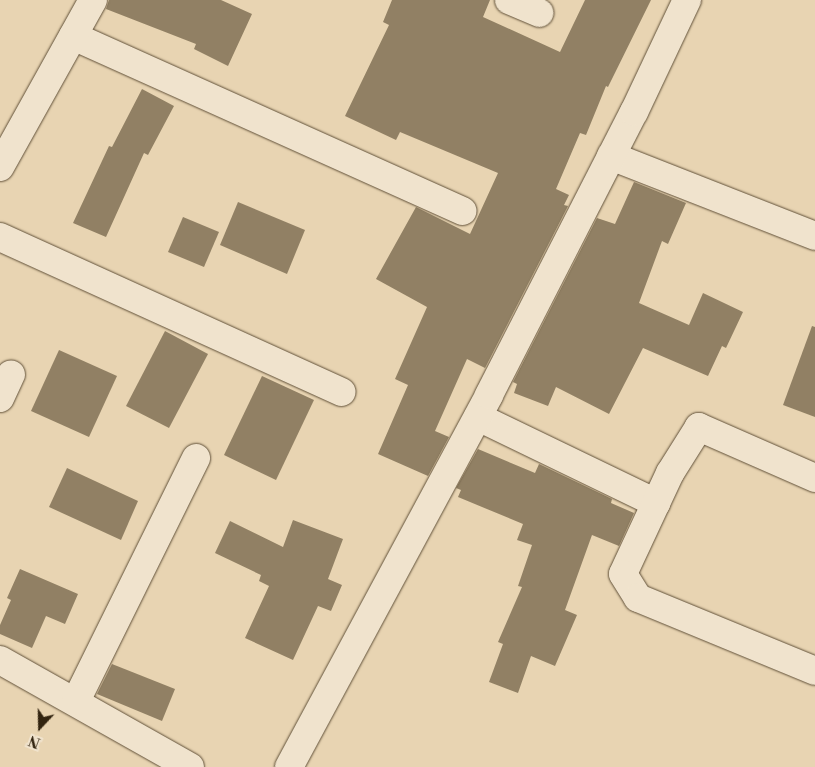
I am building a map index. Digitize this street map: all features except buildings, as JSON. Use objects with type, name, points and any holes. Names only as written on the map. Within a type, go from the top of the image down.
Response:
[{"type":"street","points":[[0,167],[9,132],[73,36],[93,0]]},
{"type":"street","points":[[509,0],[539,13]]},
{"type":"street","points":[[289,767],[478,416],[611,156],[688,0]]},
{"type":"street","points":[[73,36],[463,211]]},
{"type":"street","points":[[611,156],[815,236]]},
{"type":"street","points":[[0,236],[342,392]]},
{"type":"street","points":[[0,398],[11,374]]},
{"type":"street","points":[[478,416],[656,502]]},
{"type":"street","points":[[815,478],[699,427],[670,473],[623,574],[638,598],[815,671]]},
{"type":"street","points":[[76,701],[196,458]]},
{"type":"street","points":[[0,660],[76,701],[190,767]]}]
